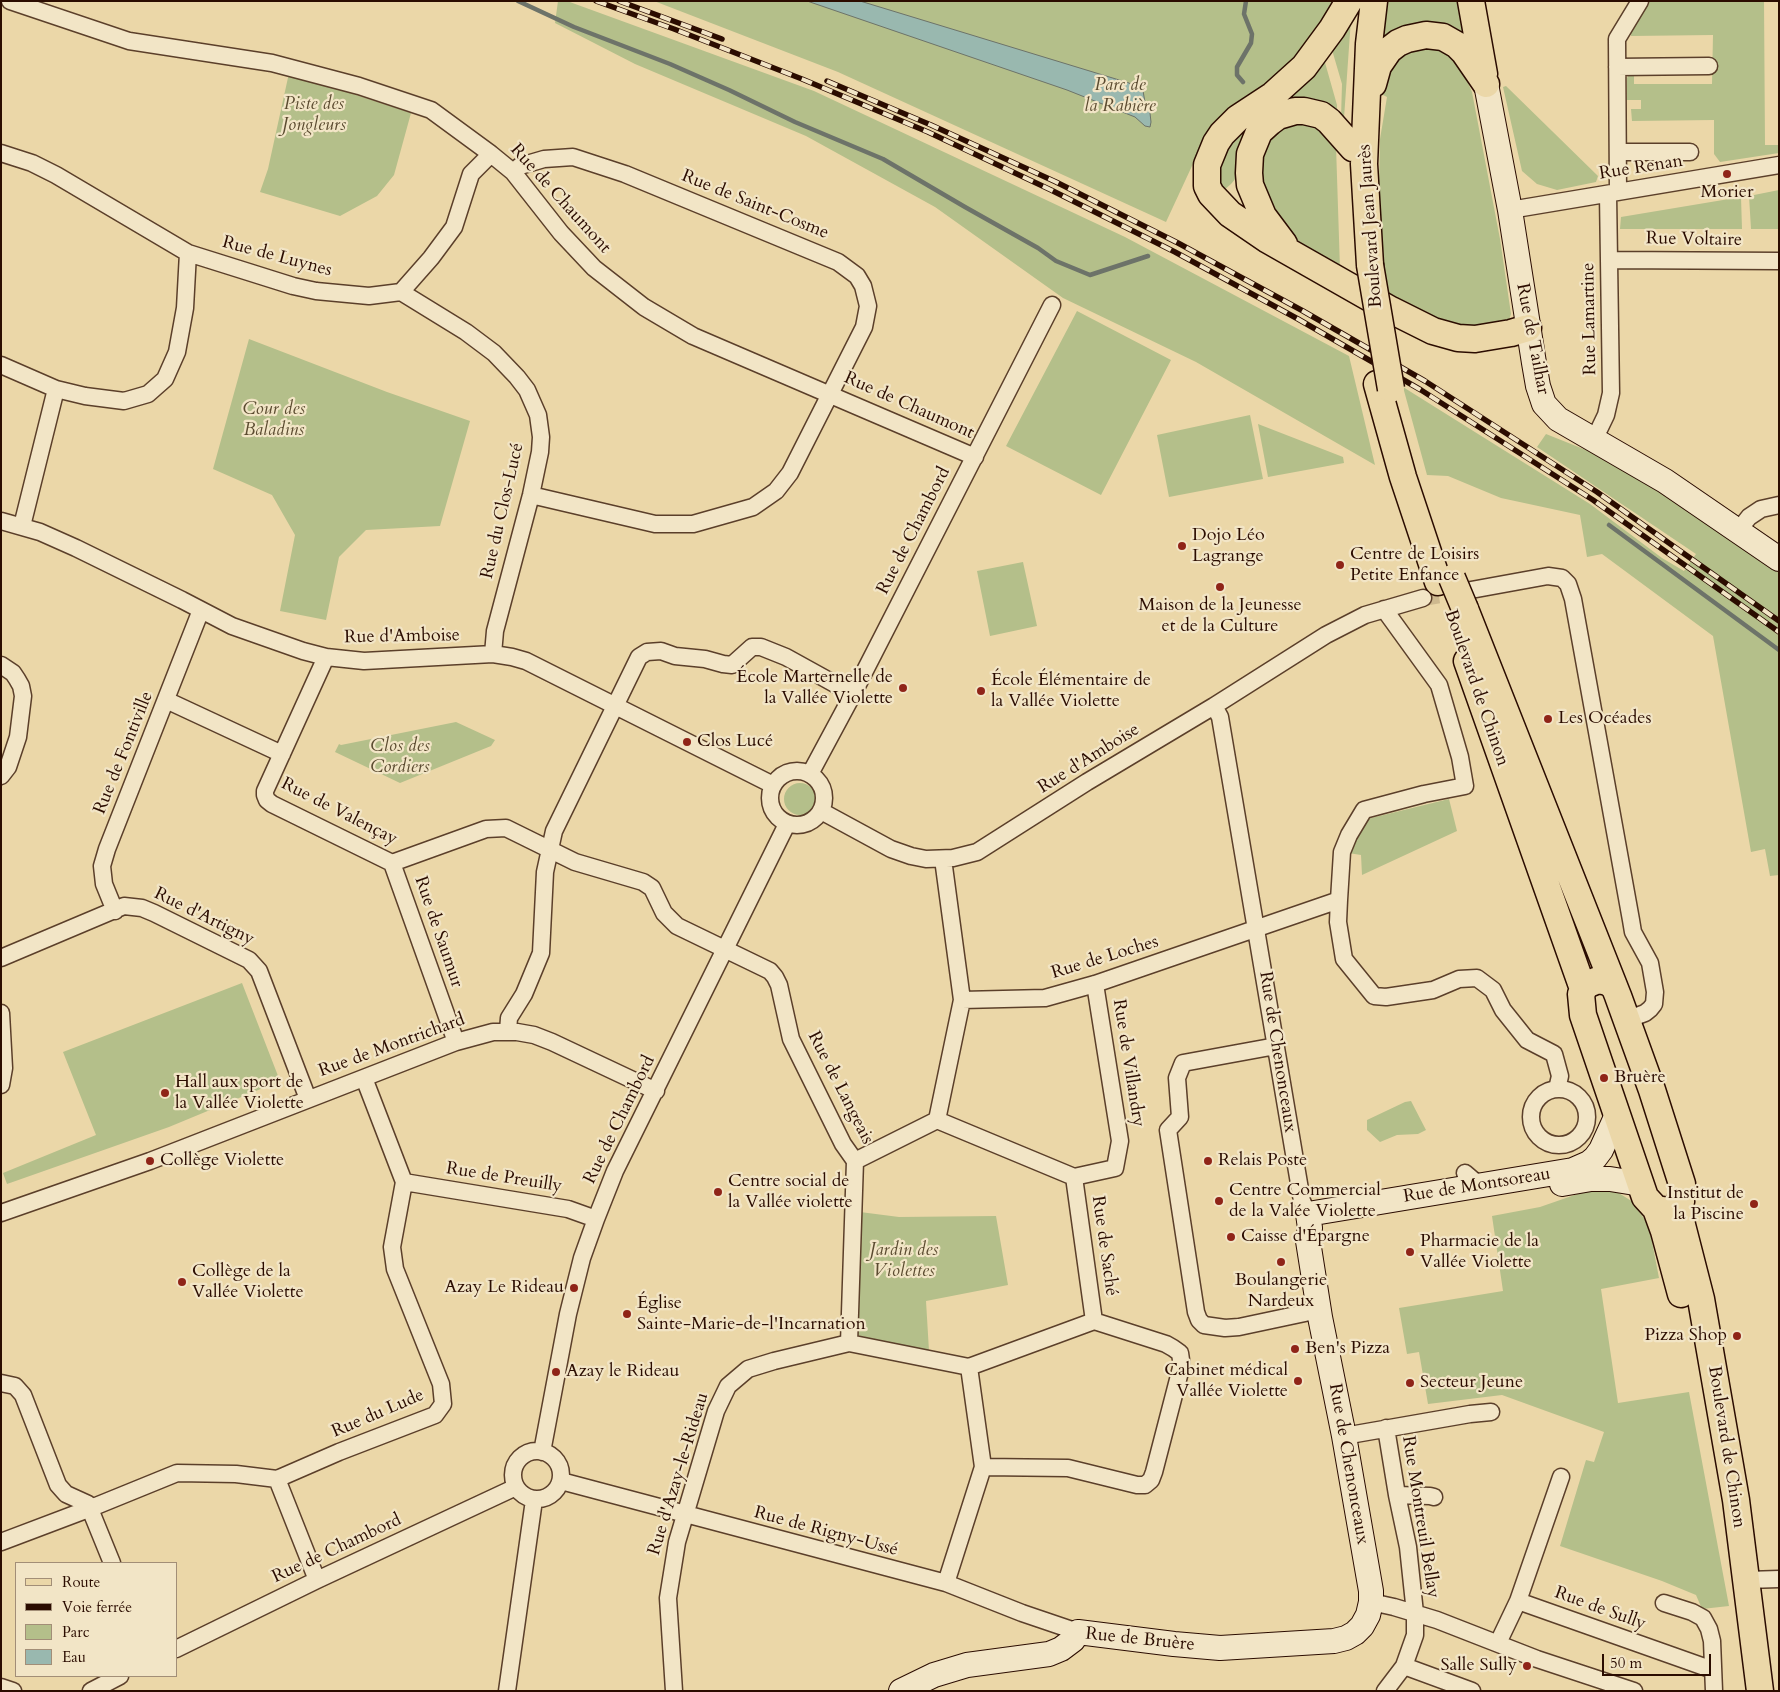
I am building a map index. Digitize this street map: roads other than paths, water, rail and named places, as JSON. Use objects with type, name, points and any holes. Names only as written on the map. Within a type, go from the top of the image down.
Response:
[{"type":"main road","points":[[1349,1],[1332,29],[1304,67],[1273,95],[1229,125],[1216,143],[1207,165],[1206,174],[1207,186],[1211,194],[1230,214],[1248,227],[1392,310],[1433,331],[1458,338],[1475,339],[1511,334],[1528,328]]},
{"type":"main road","name":"Boulevard Jean Jaurès","points":[[1361,1],[1353,148],[1353,194],[1384,386]]},
{"type":"main road","name":"Boulevard Jean Jaurès","points":[[1364,264],[1365,115],[1369,44],[1374,1]]},
{"type":"main road","points":[[1472,1],[1486,84]]},
{"type":"main road","points":[[1365,115],[1374,78],[1386,54],[1398,43],[1417,36],[1435,36],[1450,40],[1464,52],[1486,84]]},
{"type":"main road","points":[[1293,253],[1271,229],[1253,194],[1249,173],[1250,154],[1259,132],[1278,116],[1295,111],[1304,111],[1320,115],[1334,126],[1353,148]]},
{"type":"main road","points":[[1218,201],[1234,191],[1249,173]]},
{"type":"main road","name":"Boulevard de Chinon","points":[[1384,386],[1417,481],[1450,595],[1583,990],[1580,1000],[1583,1015],[1645,1197],[1668,1207],[1682,1225],[1701,1299],[1736,1500],[1760,1691]]},
{"type":"main road","name":"Boulevard de Chinon","points":[[1450,595],[1618,996],[1681,1178],[1683,1194],[1668,1207],[1664,1231],[1706,1390],[1718,1459],[1747,1691]]},
{"type":"main road","points":[[1583,990],[1590,982],[1598,980],[1608,982],[1613,986]]},
{"type":"street","name":"Rue de Chaumont","points":[[10,1],[129,41],[272,63],[359,86],[431,110],[513,172],[561,232],[594,268],[644,308],[693,336],[975,457]]},
{"type":"street","name":"Rue Lamartine","points":[[1594,440],[1606,415],[1611,393],[1609,260],[1613,193],[1618,152],[1618,38],[1640,1]]},
{"type":"street","points":[[1617,67],[1710,66]]},
{"type":"street","name":"Rue de Tailhar","points":[[1486,84],[1510,210],[1538,386],[1544,404],[1558,419],[1665,481],[1779,558]]},
{"type":"street","points":[[1618,152],[1690,152]]},
{"type":"street","name":"Rue de Luynes","points":[[1,153],[32,163],[56,175],[188,253],[260,276],[316,291],[369,296],[401,292]]},
{"type":"street","points":[[401,292],[454,228],[471,174],[491,154]]},
{"type":"street","name":"Rue de Saint-Cosme","points":[[513,172],[520,166],[544,159],[573,157],[625,174],[822,254],[857,276],[863,286],[867,301],[867,316],[864,327],[790,472],[776,491],[753,507],[693,524],[655,524],[531,495]]},
{"type":"street","name":"Rue Renan","points":[[1510,210],[1779,165]]},
{"type":"street","points":[[1,365],[56,389],[85,396],[124,401],[148,394],[162,383],[172,366],[182,330],[188,253]]},
{"type":"street","name":"Rue Voltaire","points":[[1609,260],[1779,261]]},
{"type":"street","name":"Rue du Clos-Lucé","points":[[401,292],[466,332],[505,364],[527,390],[538,415],[541,437],[540,452],[531,495],[495,631],[494,654]]},
{"type":"street","name":"Rue de Chambord","points":[[810,774],[853,694],[1052,305]]},
{"type":"street","points":[[22,526],[56,389]]},
{"type":"street","points":[[1738,531],[1750,517],[1761,509],[1779,505]]},
{"type":"street","name":"Rue d'Amboise","points":[[1,520],[22,526],[76,548],[232,626],[260,638],[326,657],[364,661],[494,654],[526,661],[772,786]]},
{"type":"street","name":"Boulevard de Chinon","points":[[1450,595],[1548,576],[1562,578],[1568,584],[1573,599],[1633,932],[1650,963],[1655,992],[1654,1004],[1645,1013],[1626,1020]]},
{"type":"street","name":"Rue d'Amboise","points":[[821,811],[891,849],[911,856],[943,859],[964,856],[987,847],[1087,782],[1214,706],[1326,635],[1365,615],[1450,595]]},
{"type":"street","points":[[1384,609],[1439,685],[1460,757],[1465,786],[1424,794],[1364,810],[1342,852],[1339,936],[1344,959],[1374,996],[1433,990],[1459,979],[1477,978],[1494,990],[1503,1010],[1527,1040],[1554,1054],[1560,1076],[1557,1089]]},
{"type":"street","name":"Rue de Fontiville","points":[[115,911],[104,884],[102,866],[201,610]]},
{"type":"street","points":[[508,1031],[510,1018],[524,994],[541,953],[546,872],[554,831],[639,657],[647,652],[661,651],[675,656],[705,659],[732,665],[752,647],[761,647],[786,657],[853,694]]},
{"type":"street","name":"Rue de Valençay","points":[[326,657],[265,790],[267,800],[392,863],[486,829],[506,828],[550,850]]},
{"type":"street","points":[[1,665],[17,679],[23,696],[18,737],[8,767],[1,776]]},
{"type":"street","name":"Rue de Valençay","points":[[166,700],[282,754]]},
{"type":"street","name":"Rue de Chenonceaux","points":[[1214,706],[1220,717],[1302,1201],[1309,1221],[1308,1241],[1319,1310],[1344,1436],[1368,1574]]},
{"type":"street","points":[[797,770],[810,774],[819,782],[823,789],[824,800],[821,811],[815,819],[806,824],[797,826],[787,824],[780,820],[770,805],[772,786],[786,772],[797,770]]},
{"type":"street","name":"Rue de Chambord","points":[[542,1452],[568,1314],[582,1258],[596,1219],[615,1171],[787,824]]},
{"type":"street","name":"Rue de Langeais","points":[[550,850],[575,862],[643,882],[652,888],[664,913],[677,926],[770,971],[776,977],[791,1039],[843,1144],[855,1161],[937,1120]]},
{"type":"street","points":[[943,859],[962,1000],[937,1120],[1074,1177]]},
{"type":"street","name":"Rue de Saumur","points":[[392,863],[456,1042]]},
{"type":"street","name":"Rue de Loches","points":[[962,1000],[1045,998],[1095,984],[1340,900]]},
{"type":"street","name":"Rue d'Artigny","points":[[1,958],[124,906],[142,908],[249,960],[259,971],[308,1098]]},
{"type":"street","name":"Rue de Villandry","points":[[1074,1177],[1115,1168],[1120,1142],[1095,984]]},
{"type":"street","points":[[1,1013],[4,1068],[1,1085]]},
{"type":"street","name":"Rue de Montrichard","points":[[1,1213],[150,1161],[456,1042],[493,1032],[508,1031],[534,1035],[656,1091]]},
{"type":"street","points":[[1276,1046],[1183,1063],[1177,1078],[1180,1117],[1168,1130],[1196,1312],[1199,1320],[1204,1325],[1225,1328],[1239,1327],[1319,1310]]},
{"type":"street","points":[[364,1078],[404,1182]]},
{"type":"street","name":"Rue de Montsoreau","points":[[1309,1221],[1472,1179],[1562,1172],[1589,1163],[1601,1150],[1617,1115]]},
{"type":"street","points":[[849,1343],[855,1161]]},
{"type":"street","name":"Rue de Saché","points":[[1074,1177],[1094,1321]]},
{"type":"street","name":"Rue de Montsoreau","points":[[1309,1221],[1319,1225],[1591,1179],[1610,1179],[1641,1184]]},
{"type":"street","name":"Rue de Preuilly","points":[[404,1182],[568,1209],[596,1219]]},
{"type":"street","name":"Rue du Lude","points":[[277,1479],[339,1452],[434,1415],[443,1404],[441,1384],[395,1269],[392,1247],[404,1182]]},
{"type":"street","points":[[946,1584],[983,1468],[969,1367],[1094,1321],[1166,1344],[1180,1353],[1182,1360],[1181,1368],[1151,1480],[1145,1485],[1138,1485],[1068,1468],[983,1468]]},
{"type":"street","name":"Rue d'Azay-le-Rideau","points":[[674,1691],[668,1598],[673,1560],[684,1515],[716,1411],[728,1386],[748,1368],[849,1343],[969,1367]]},
{"type":"street","points":[[1,1383],[16,1386],[23,1395],[58,1485],[66,1494],[84,1501],[91,1508],[112,1562]]},
{"type":"street","name":"Rue Montreuil Bellay","points":[[1344,1436],[1491,1412]]},
{"type":"street","name":"Rue Montreuil Bellay","points":[[1385,1691],[1404,1666],[1415,1635],[1415,1613],[1408,1547],[1386,1428]]},
{"type":"street","points":[[542,1452],[549,1454],[555,1459],[562,1473],[561,1481],[558,1489],[551,1495],[543,1499],[534,1500],[524,1495],[516,1487],[513,1474],[518,1461],[529,1453],[542,1452]]},
{"type":"street","points":[[1,1542],[177,1473],[236,1474],[277,1479],[316,1580]]},
{"type":"street","points":[[1498,1643],[1518,1601],[1560,1477]]},
{"type":"street","name":"Rue de Rigny-Ussé","points":[[561,1481],[946,1584],[1078,1632]]},
{"type":"street","name":"Rue de Chambord","points":[[178,1648],[316,1580],[516,1487]]},
{"type":"street","points":[[1397,1495],[1434,1497]]},
{"type":"street","points":[[507,1691],[534,1500]]},
{"type":"street","name":"Rue de Bruère","points":[[901,1691],[934,1675],[967,1665],[1049,1654],[1061,1649],[1073,1640],[1078,1632],[1220,1648],[1334,1641],[1346,1638],[1362,1626],[1368,1615],[1371,1591],[1368,1574]]},
{"type":"street","name":"Rue de Bruère","points":[[1303,1642],[1329,1635],[1347,1626],[1362,1602],[1368,1574]]},
{"type":"street","points":[[1747,1580],[1779,1579]]},
{"type":"street","name":"Rue de Sully","points":[[1518,1601],[1713,1670]]},
{"type":"street","points":[[1371,1602],[1415,1613],[1537,1659],[1634,1691]]},
{"type":"street","name":"Rue de Sully","points":[[1664,1603],[1692,1612],[1703,1618],[1709,1629],[1712,1641],[1714,1691]]},
{"type":"street","points":[[1404,1666],[1472,1691]]},
{"type":"street","points":[[90,1691],[118,1677]]},
{"type":"street","points":[[1,1687],[13,1691]]},
{"type":"water","points":[[807,1],[860,1],[1129,83],[1143,91],[1145,102],[1149,104],[1150,127],[1145,126],[1135,117],[1067,90]]},
{"type":"waterway","points":[[518,1],[574,27],[670,64],[795,122],[883,159],[1038,248],[1056,261],[1090,275],[1148,256]]},
{"type":"waterway","points":[[1243,82],[1237,75],[1237,67],[1251,43],[1252,34],[1244,14],[1246,1]]},
{"type":"waterway","points":[[1609,525],[1779,650]]},
{"type":"tunnel","points":[[1423,598],[1466,591]]},
{"type":"railway","points":[[596,1],[802,79],[928,132],[1051,190],[1175,252],[1298,319],[1421,390],[1593,500],[1779,632]]},
{"type":"railway","points":[[619,1],[722,39]]},
{"type":"railway","points":[[827,81],[931,125],[1056,182],[1178,243],[1303,311],[1425,381],[1597,492],[1779,621]]},
{"type":"place","name":"Morier","points":[[1727,174]]},
{"type":"place","name":"Dojo Léo Lagrange","points":[[1182,546]]},
{"type":"place","name":"Centre de Loisirs Petite Enfance","points":[[1340,565]]},
{"type":"place","name":"Maison de la Jeunesse et de la Culture","points":[[1220,587]]},
{"type":"place","name":"École Marternelle de la Vallée Violette","points":[[903,688]]},
{"type":"place","name":"École Élémentaire de la Vallée Violette","points":[[981,691]]},
{"type":"place","name":"Les Océades","points":[[1548,719]]},
{"type":"place","name":"Clos Lucé","points":[[687,742]]},
{"type":"place","name":"Bruère","points":[[1604,1078]]},
{"type":"place","name":"Hall aux sport de la Vallée Violette","points":[[165,1093]]},
{"type":"place","name":"Collège Violette","points":[[150,1161]]},
{"type":"place","name":"Relais Poste","points":[[1208,1161]]},
{"type":"place","name":"Centre social de la Vallée violette","points":[[718,1192]]},
{"type":"place","name":"Centre Commercial de la Valée Violette","points":[[1219,1201]]},
{"type":"place","name":"Institut de la Piscine","points":[[1754,1204]]},
{"type":"place","name":"Caisse d'Épargne","points":[[1231,1237]]},
{"type":"place","name":"Pharmacie de la Vallée Violette","points":[[1410,1252]]},
{"type":"place","name":"Boulangerie Nardeux","points":[[1281,1262]]},
{"type":"place","name":"Collège de la Vallée Violette","points":[[182,1282]]},
{"type":"place","name":"Azay Le Rideau","points":[[574,1288]]},
{"type":"place","name":"Église Sainte-Marie-de-l'Incarnation","points":[[627,1314]]},
{"type":"place","name":"Pizza Shop","points":[[1737,1336]]},
{"type":"place","name":"Ben's Pizza","points":[[1295,1349]]},
{"type":"place","name":"Azay le Rideau","points":[[556,1372]]},
{"type":"place","name":"Cabinet médical Vallée Violette","points":[[1298,1381]]},
{"type":"place","name":"Secteur Jeune","points":[[1410,1383]]},
{"type":"place","name":"Salle Sully","points":[[1527,1666]]},
{"type":"park label","name":"Parc de la Rabière","points":[[1120,96]]},
{"type":"park label","name":"Piste des Jongleurs","points":[[314,115]]},
{"type":"park label","name":"Cour des Baladins","points":[[274,420]]},
{"type":"park label","name":"Clos des Cordiers","points":[[400,758]]},
{"type":"park label","name":"Jardin des Violettes","points":[[904,1261]]}]
